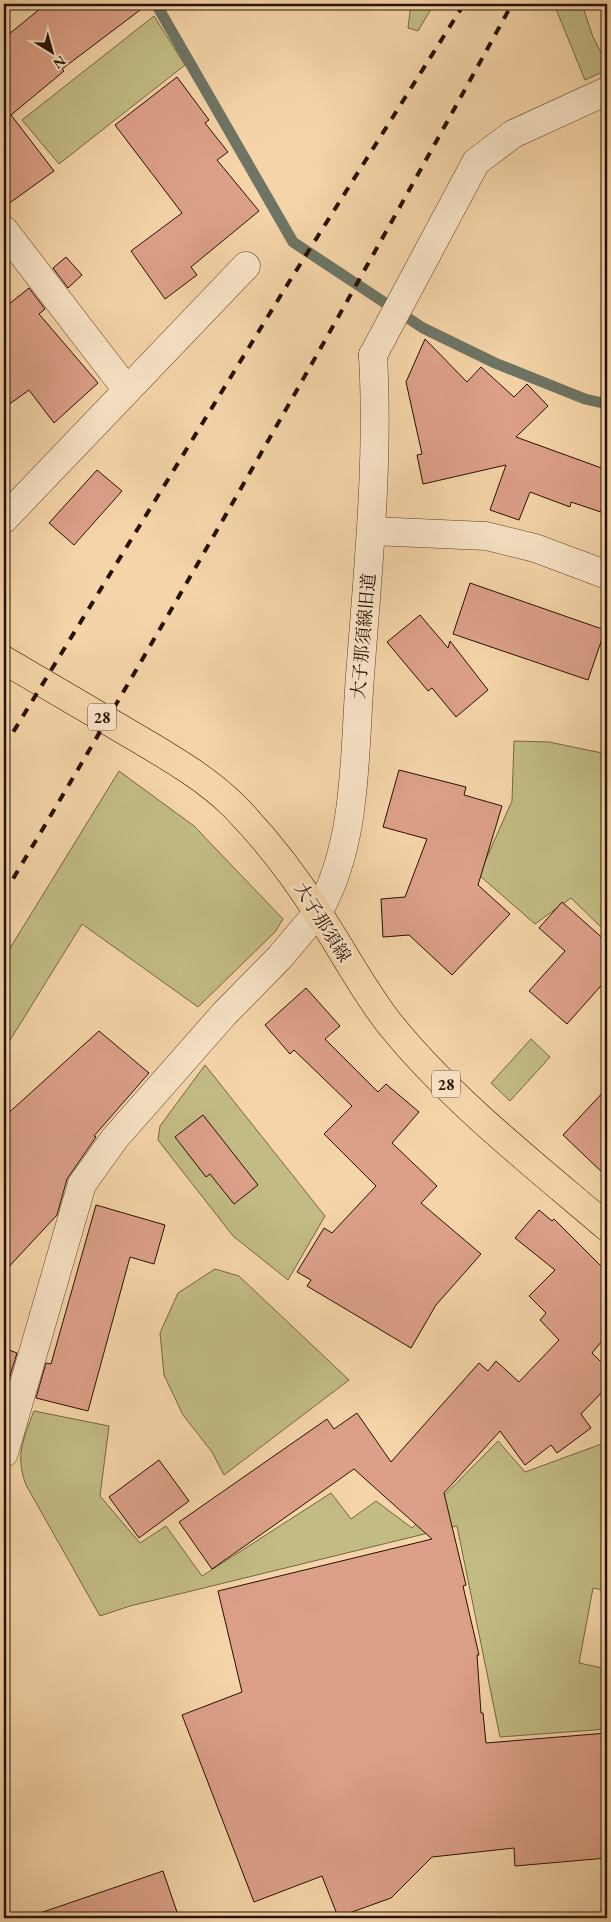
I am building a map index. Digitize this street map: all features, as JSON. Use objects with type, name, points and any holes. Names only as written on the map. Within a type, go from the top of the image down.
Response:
[{"type":"main road","name":"大子那須線","points":[[4,660],[199,777],[233,805],[264,838],[318,912],[367,994],[413,1050],[495,1131],[607,1227]]},
{"type":"street","name":"大子那須線旧道","points":[[4,1453],[54,1272],[82,1184],[115,1138],[225,1013],[280,957],[318,912],[331,889],[348,824],[372,531],[379,346],[476,162],[513,134],[607,91]]},
{"type":"street","points":[[4,230],[127,390]]},
{"type":"street","points":[[4,519],[246,266]]},
{"type":"street","points":[[372,531],[486,536],[534,548],[607,575]]},
{"type":"shaded area","points":[[411,4],[434,4],[418,31],[408,28]]},
{"type":"shaded area","points":[[554,4],[582,4],[593,37],[607,64],[607,70],[585,80]]},
{"type":"shaded area","points":[[154,16],[185,65],[59,164],[22,120]]},
{"type":"shaded area","points":[[514,741],[549,742],[607,754],[607,933],[571,898],[535,924],[479,875],[512,801]]},
{"type":"shaded area","points":[[119,771],[194,826],[283,919],[275,932],[198,1007],[82,924],[4,1050],[4,958]]},
{"type":"shaded area","points":[[531,1039],[550,1057],[510,1101],[491,1083]]},
{"type":"shaded area","points":[[205,1065],[325,1216],[288,1280],[233,1236],[158,1140],[160,1126]]},
{"type":"shaded area","points":[[215,1269],[239,1276],[349,1380],[224,1475],[212,1452],[183,1415],[164,1375],[160,1333],[178,1293]]},
{"type":"shaded area","points":[[34,1411],[109,1426],[100,1496],[140,1543],[166,1526],[202,1576],[331,1493],[351,1519],[376,1501],[412,1528],[498,1441],[525,1472],[607,1442],[607,1591],[593,1588],[579,1663],[607,1669],[607,1729],[500,1737],[457,1526],[130,1606],[100,1616],[26,1485],[21,1465],[21,1456],[24,1439]]},
{"type":"building","points":[[46,4],[148,4],[62,69],[64,71],[11,115],[54,171],[4,207],[4,38]]},
{"type":"building","points":[[177,77],[209,120],[205,123],[228,152],[217,160],[259,211],[191,267],[197,275],[165,299],[131,251],[182,213],[115,125]]},
{"type":"building","points":[[66,257],[82,275],[68,288],[53,268]]},
{"type":"building","points":[[29,288],[45,309],[39,314],[98,383],[54,423],[29,390],[4,408],[4,308]]},
{"type":"building","points":[[425,339],[467,382],[481,367],[514,397],[527,384],[548,406],[516,437],[607,470],[607,514],[571,502],[570,507],[530,492],[519,520],[490,510],[506,465],[423,484],[417,455],[422,454],[406,382]]},
{"type":"building","points":[[97,470],[122,491],[74,545],[49,523]]},
{"type":"building","points":[[470,583],[605,630],[588,680],[453,634]]},
{"type":"building","points":[[420,615],[448,648],[450,641],[488,690],[456,717],[432,688],[428,691],[387,642]]},
{"type":"building","points":[[399,770],[466,787],[464,795],[502,806],[478,885],[510,914],[452,975],[409,935],[383,937],[381,899],[405,897],[427,839],[383,827]]},
{"type":"building","points":[[562,902],[607,942],[607,979],[567,1024],[529,991],[565,951],[539,928]]},
{"type":"building","points":[[306,988],[340,1026],[325,1039],[378,1092],[386,1084],[419,1112],[392,1143],[437,1186],[421,1203],[481,1254],[436,1305],[411,1348],[307,1286],[311,1280],[297,1272],[324,1228],[332,1233],[376,1186],[324,1134],[352,1106],[294,1050],[290,1054],[265,1025]]},
{"type":"building","points":[[99,1031],[149,1073],[94,1136],[96,1137],[67,1179],[57,1215],[4,1272],[4,1117]]},
{"type":"building","points":[[607,1088],[607,1177],[563,1135]]},
{"type":"building","points":[[203,1115],[258,1185],[234,1204],[210,1174],[206,1177],[175,1137]]},
{"type":"building","points":[[96,1205],[165,1225],[154,1264],[130,1257],[88,1411],[36,1398],[46,1363],[51,1364]]},
{"type":"building","points":[[539,1210],[552,1221],[554,1219],[607,1272],[607,1335],[592,1353],[607,1368],[607,1387],[581,1414],[591,1428],[557,1453],[551,1445],[525,1465],[500,1431],[444,1493],[466,1585],[463,1586],[479,1655],[477,1655],[481,1713],[483,1713],[486,1743],[607,1733],[607,1858],[515,1866],[514,1848],[432,1857],[391,1898],[338,1917],[322,1876],[254,1902],[182,1715],[242,1692],[218,1591],[432,1539],[354,1469],[212,1569],[179,1522],[327,1419],[334,1429],[357,1413],[391,1462],[479,1363],[488,1371],[496,1361],[519,1382],[559,1340],[540,1320],[546,1313],[529,1296],[555,1270],[515,1238]]},
{"type":"building","points":[[4,1348],[17,1353],[6,1389],[4,1389]]},
{"type":"building","points":[[159,1460],[189,1501],[139,1538],[109,1497]]},
{"type":"building","points":[[163,1871],[179,1918],[41,1918],[40,1913]]},
{"type":"waterway","points":[[156,4],[293,242],[423,328],[495,363],[585,399],[607,404]]},
{"type":"railway","points":[[4,747],[289,282],[464,4]]},
{"type":"railway","points":[[4,894],[262,451],[512,4]]}]
